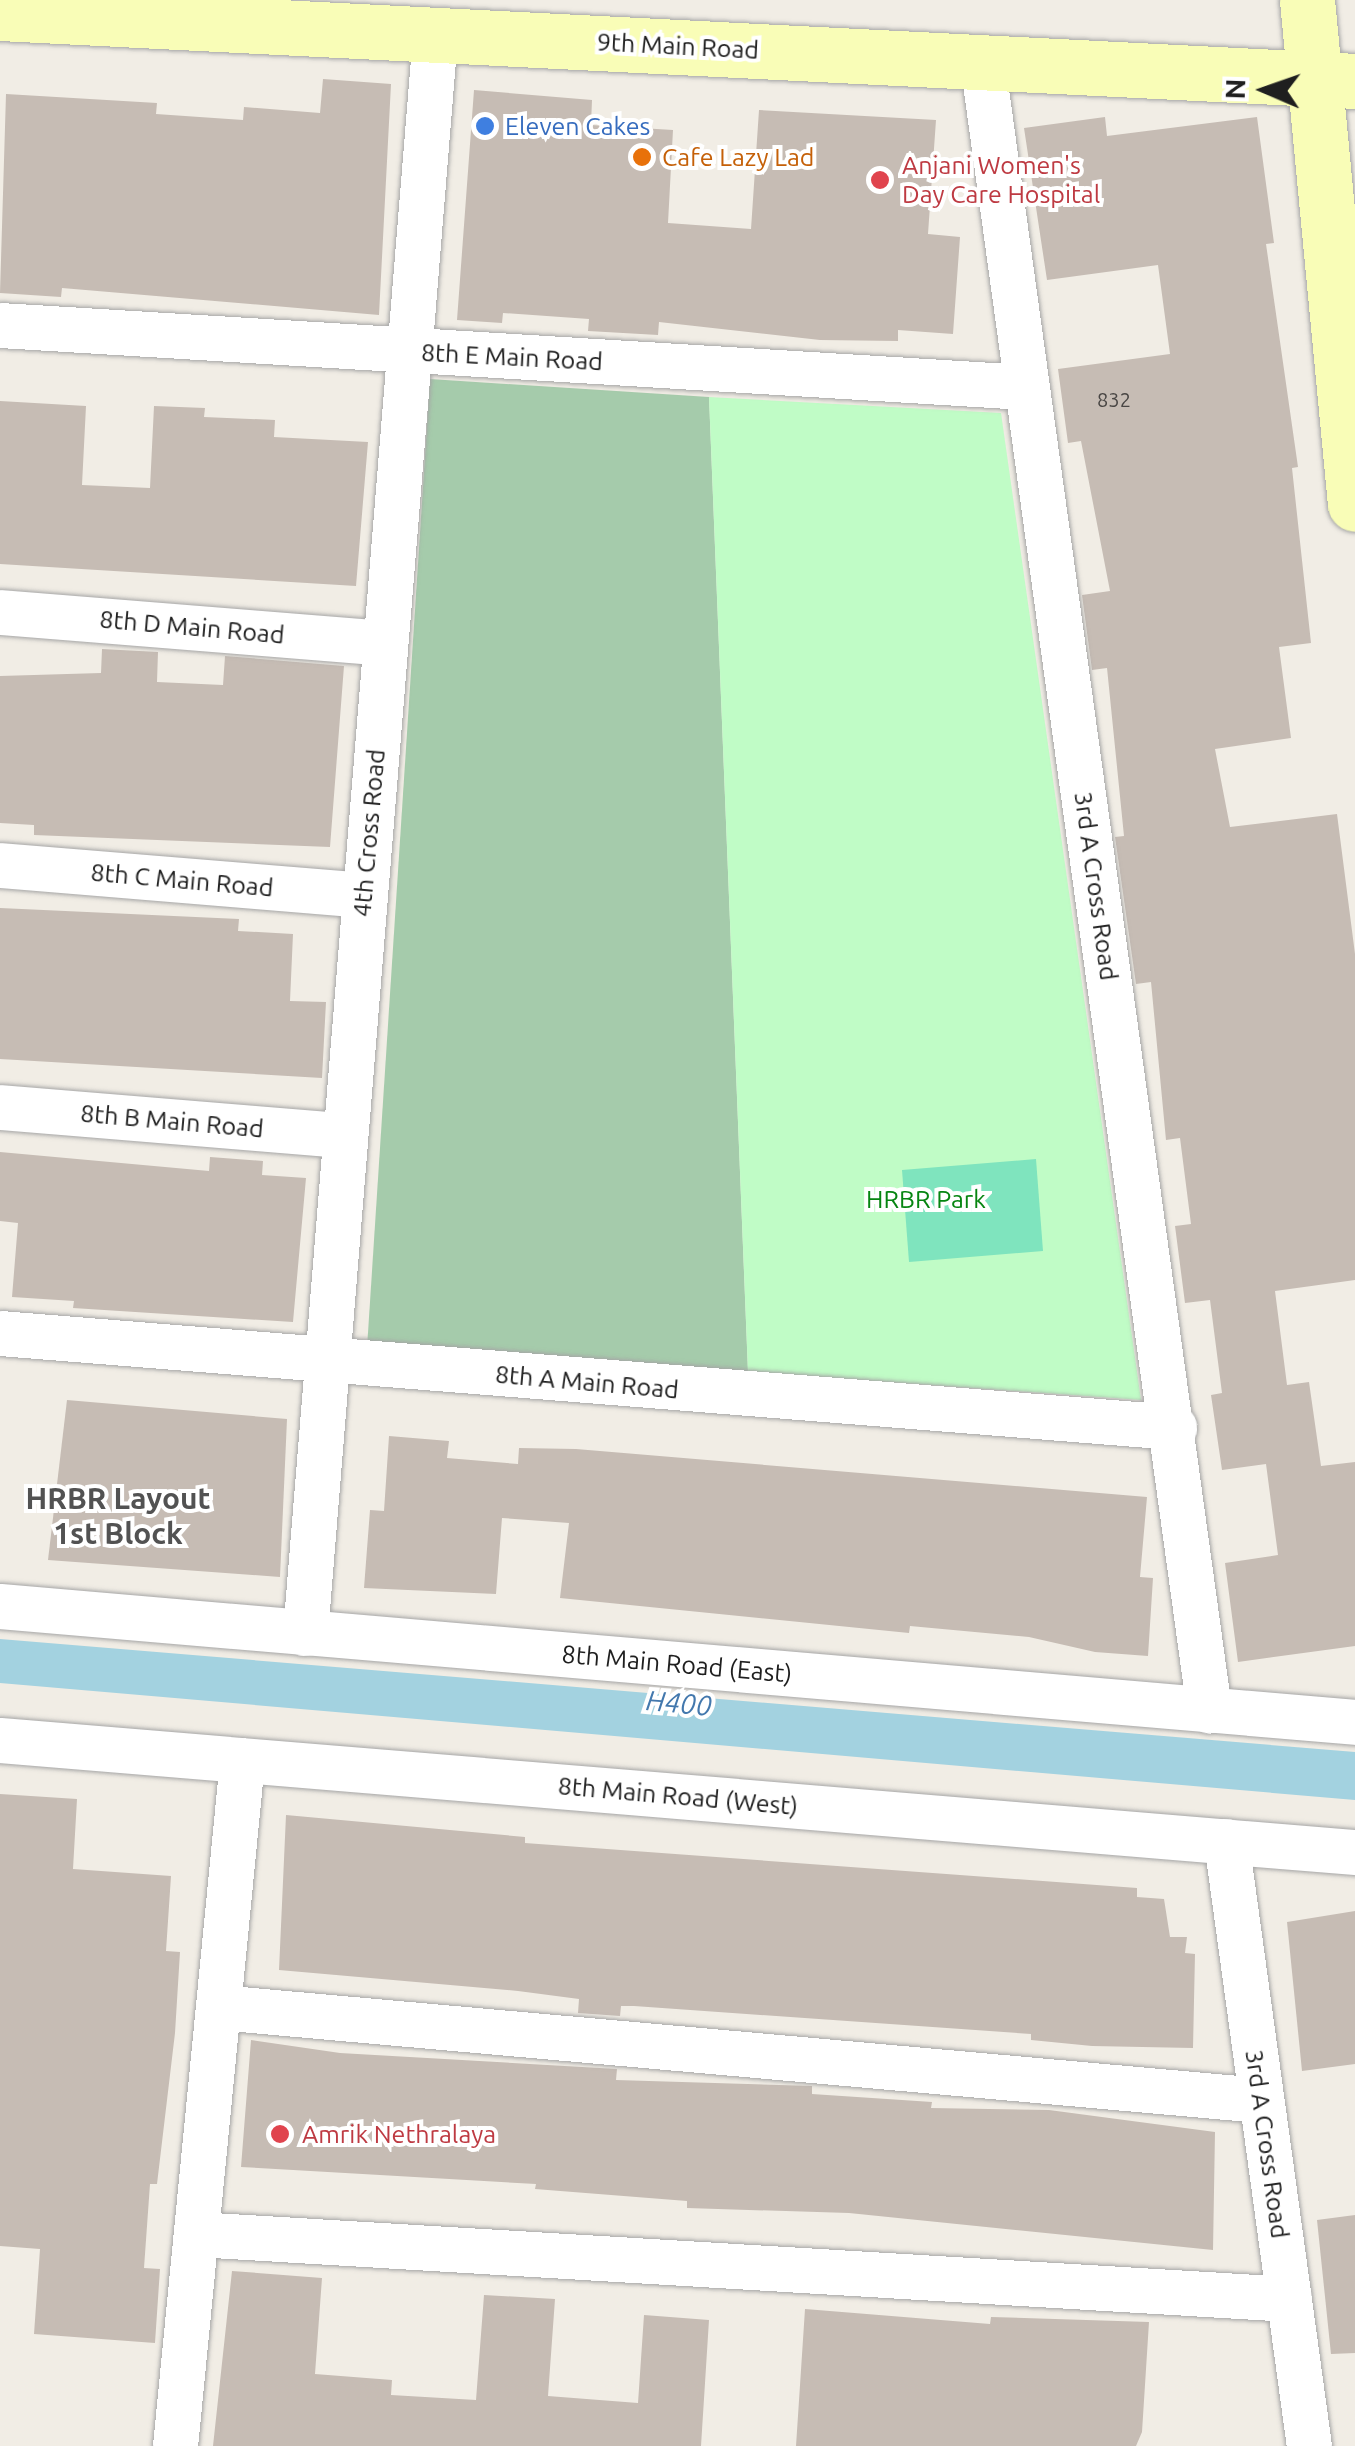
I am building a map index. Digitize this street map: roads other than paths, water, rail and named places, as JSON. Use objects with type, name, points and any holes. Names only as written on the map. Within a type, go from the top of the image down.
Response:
[{"type":"street","points":[[1307,0],[1336,80],[1353,478]]},
{"type":"street","name":"9th Main Road","points":[[0,12],[168,10],[435,34],[1336,80]]},
{"type":"street","name":"4th Cross Road","points":[[305,1632],[435,34]]},
{"type":"street","name":"3rd A Cross Road","points":[[982,62],[1024,387],[1174,1427],[1209,1710]]},
{"type":"street","name":"8th E Main Road","points":[[0,326],[1024,387]]},
{"type":"street","name":"8th D Main Road","points":[[0,612],[384,643]]},
{"type":"street","name":"8th C Main Road","points":[[0,865],[364,895]]},
{"type":"street","name":"8th B Main Road","points":[[0,1107],[344,1135]]},
{"type":"street","name":"8th A Main Road","points":[[0,1332],[1174,1427]]},
{"type":"street","name":"8th Main Road (East)","points":[[0,1606],[1355,1722]]},
{"type":"street","name":"8th Main Road (West)","points":[[0,1740],[1355,1852]]},
{"type":"street","points":[[175,2446],[242,1760]]},
{"type":"street","name":"3rd A Cross Road","points":[[1226,1842],[1309,2446]]},
{"type":"street","points":[[218,2007],[1261,2100]]},
{"type":"street","points":[[196,2234],[1289,2299]]},
{"type":"water","name":"H400","points":[[0,1639],[1355,1752],[1355,1800],[0,1683]]},
{"type":"place","name":"Eleven Cakes","points":[[485,126]]},
{"type":"place","name":"Cafe Lazy Lad","points":[[642,157]]},
{"type":"place","name":"Anjani Women's Day Care Hospital","points":[[880,180]]},
{"type":"place","name":"Amrik Nethralaya","points":[[280,2134]]},
{"type":"district","name":"HRBR Layout 1st Block","points":[[118,1515]]},
{"type":"park label","name":"HRBR Park","points":[[926,1199]]}]
